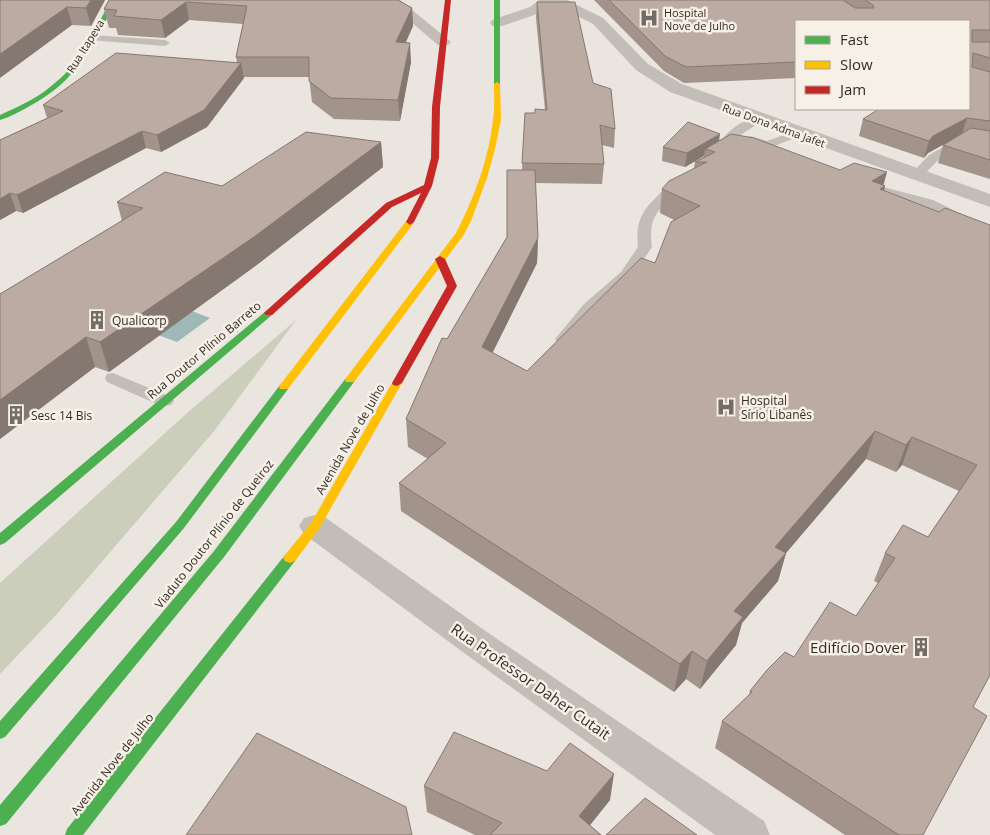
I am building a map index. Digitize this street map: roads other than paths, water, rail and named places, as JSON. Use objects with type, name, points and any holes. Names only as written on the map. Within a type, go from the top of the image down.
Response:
[{"type":"main road","name":"Rua Itapeva","points":[[0,118],[25,106],[66,78],[114,0]]},
{"type":"main road","points":[[0,732],[180,525],[412,220],[428,186],[435,158],[436,110],[448,0]]},
{"type":"main road","points":[[440,259],[460,234],[470,216],[487,164],[496,119],[497,0]]},
{"type":"main road","name":"Rua Doutor Plínio Barreto","points":[[0,540],[297,289],[389,205],[428,186]]},
{"type":"main road","name":"Viaduto Doutor Plínio de Queiroz","points":[[0,818],[219,554],[440,259]]},
{"type":"main road","name":"Avenida Nove de Julho","points":[[73,835],[315,526],[452,286],[440,259]]},
{"type":"street","points":[[392,0],[443,42]]},
{"type":"street","points":[[496,23],[535,10],[548,0]]},
{"type":"street","name":"Rua Dona Adma Jafet","points":[[556,0],[605,27],[627,53],[662,82],[758,119],[990,201]]},
{"type":"street","name":"Rua Dona Adma Jafet","points":[[535,10],[580,12]]},
{"type":"street","name":"Rua Professor Daher Cutait","points":[[315,526],[472,640],[749,835]]},
{"type":"lane","points":[[92,38],[166,43]]},
{"type":"lane","points":[[732,148],[734,133],[758,119]]},
{"type":"lane","points":[[711,160],[732,148],[743,137],[757,140],[767,152],[798,133]]},
{"type":"lane","points":[[916,176],[933,158],[963,139],[990,144]]},
{"type":"lane","points":[[552,352],[589,307],[626,275],[644,247],[643,231],[646,218],[681,178],[689,173]]},
{"type":"lane","points":[[855,183],[928,203],[990,233]]},
{"type":"lane","points":[[113,378],[165,401]]},
{"type":"water","points":[[192,311],[210,318],[177,342],[158,335]]},
{"type":"place","name":"Hospital Nove de Julho","points":[[649,18]]},
{"type":"place","name":"Qualicorp","points":[[97,320]]},
{"type":"place","name":"Hospital Sírio Libanês","points":[[726,407]]},
{"type":"place","name":"Sesc 14 Bis","points":[[16,415]]},
{"type":"place","name":"Edifício Dover","points":[[921,647]]}]
